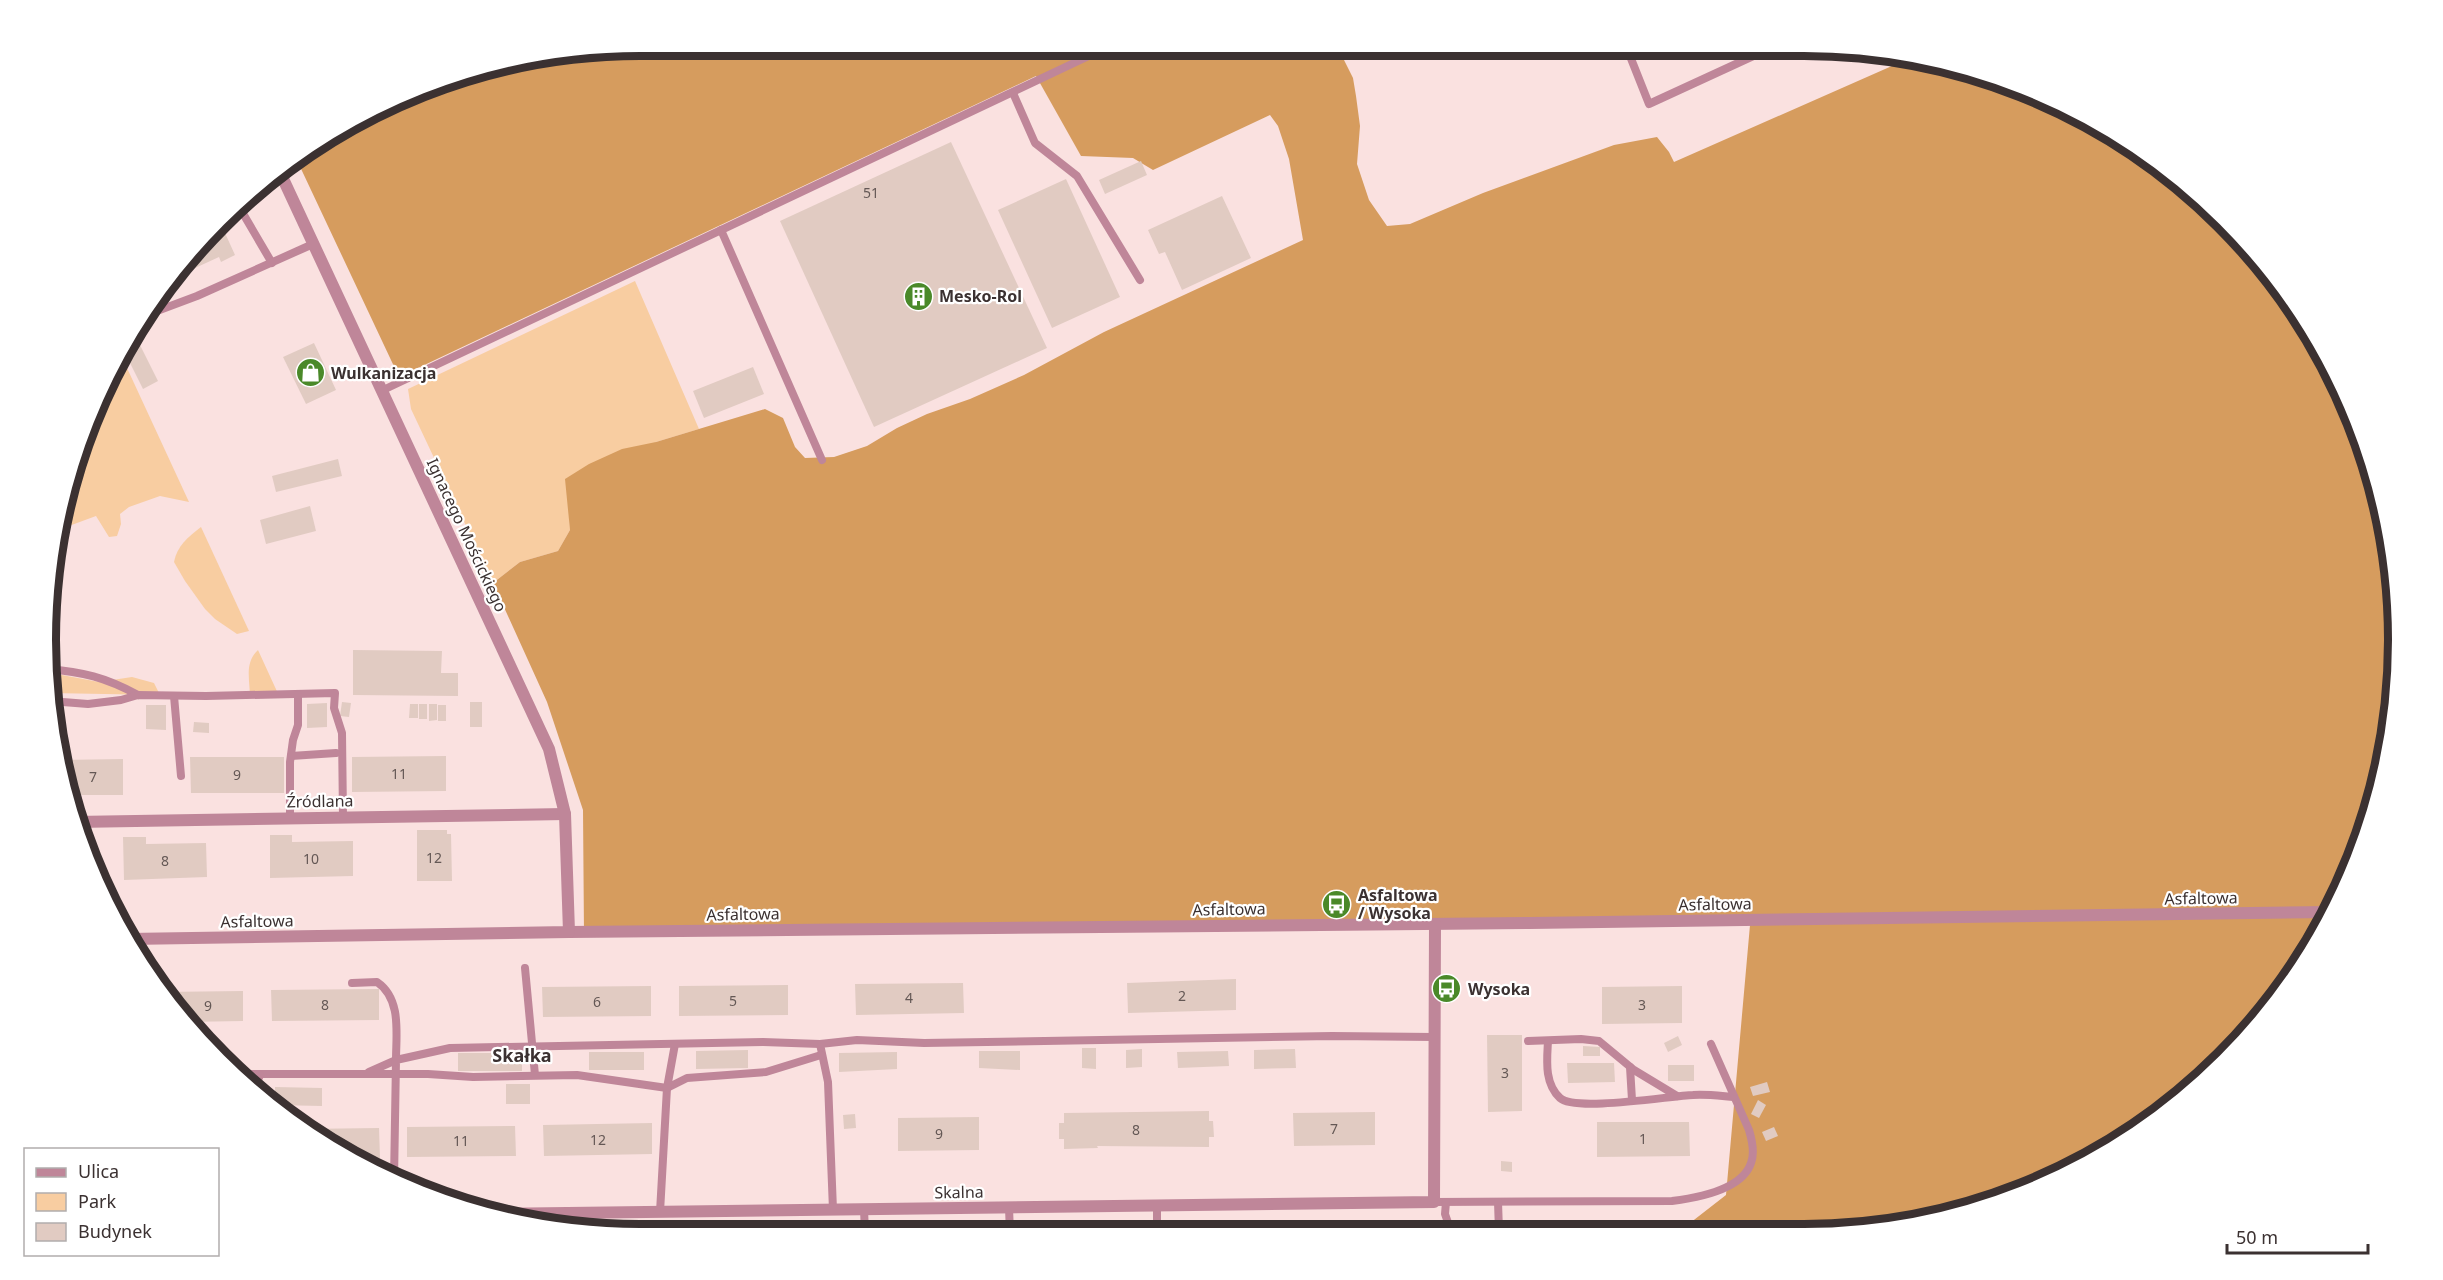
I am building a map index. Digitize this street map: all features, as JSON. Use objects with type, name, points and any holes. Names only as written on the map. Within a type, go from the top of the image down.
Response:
[{"type":"street","name":"Ignacego Mościckiego","points":[[282,177],[549,749],[565,814],[569,932]]},
{"type":"street","name":"Źródlana","points":[[85,822],[565,814]]},
{"type":"street","name":"Asfaltowa","points":[[138,939],[2320,912]]},
{"type":"street","points":[[1435,924],[1434,1037],[1440,1202]]},
{"type":"street","name":"Skalna","points":[[529,1214],[1440,1202]]},
{"type":"lane","points":[[381,391],[1089,56]]},
{"type":"lane","points":[[1630,56],[1649,104],[1753,56]]},
{"type":"lane","points":[[1013,93],[1035,143],[1077,176],[1140,280]]},
{"type":"lane","points":[[242,213],[272,263]]},
{"type":"lane","points":[[721,230],[822,460]]},
{"type":"lane","points":[[158,310],[197,296],[313,244]]},
{"type":"lane","points":[[57,670],[75,671],[114,681],[138,695]]},
{"type":"lane","points":[[60,702],[88,704],[121,700],[138,695],[334,693],[336,714],[342,733],[343,817]]},
{"type":"lane","points":[[290,818],[291,756],[298,725],[298,695]]},
{"type":"lane","points":[[174,696],[181,776]]},
{"type":"lane","points":[[291,756],[336,753]]},
{"type":"lane","points":[[525,968],[535,1075]]},
{"type":"lane","points":[[352,983],[377,982],[390,993],[394,1004],[396,1027],[394,1170]]},
{"type":"lane","points":[[363,1074],[396,1060],[450,1048],[820,1044],[857,1040],[924,1043],[1332,1036],[1434,1037]]},
{"type":"lane","points":[[1528,1041],[1581,1039],[1599,1041],[1630,1067],[1678,1096]]},
{"type":"lane","points":[[1548,1041],[1547,1071],[1561,1099],[1568,1103],[1588,1104],[1695,1095],[1734,1097]]},
{"type":"lane","points":[[660,1212],[667,1088],[675,1044]]},
{"type":"lane","points":[[820,1044],[828,1082],[833,1210]]},
{"type":"lane","points":[[1449,1224],[1440,1202],[1672,1201],[1697,1198],[1740,1179],[1751,1164],[1753,1144],[1711,1044]]},
{"type":"lane","points":[[250,1075],[395,1073],[473,1077],[577,1075],[618,1079],[667,1088],[687,1078],[766,1072],[821,1055]]},
{"type":"lane","points":[[1630,1067],[1632,1100]]},
{"type":"lane","points":[[258,1081],[260,1075]]},
{"type":"lane","points":[[1498,1202],[1499,1224]]},
{"type":"lane","points":[[1157,1206],[1157,1224]]},
{"type":"lane","points":[[1009,1208],[1010,1224]]},
{"type":"lane","points":[[864,1209],[865,1224]]},
{"type":"lane","points":[[578,1213],[578,1220]]},
{"type":"green space","points":[[635,281],[699,429],[656,442],[569,508],[570,530],[558,551],[520,562],[493,583],[411,409],[408,389]]},
{"type":"green space","points":[[125,364],[189,502],[160,496],[129,507],[120,514],[121,524],[117,536],[109,537],[96,516],[67,527],[75,489],[87,452],[100,416]]},
{"type":"green space","points":[[201,527],[249,631],[237,634],[215,619],[205,609],[174,562],[180,547]]},
{"type":"green space","points":[[258,650],[280,698],[250,698],[249,666]]},
{"type":"green space","points":[[57,674],[99,682],[132,677],[154,683],[160,695],[59,693]]},
{"type":"shaded area","points":[[640,56],[1342,56],[1353,78],[1360,126],[1357,164],[1369,200],[1387,226],[1410,224],[1483,193],[1614,145],[1657,137],[1674,162],[1897,64],[1917,67],[1954,75],[2027,100],[2062,116],[2128,154],[2159,176],[2216,227],[2267,284],[2289,315],[2327,381],[2343,416],[2368,489],[2376,526],[2386,602],[2388,640],[2382,716],[2376,754],[2368,791],[2343,864],[2327,899],[2289,965],[2267,996],[2216,1053],[2159,1104],[2128,1126],[2062,1164],[2027,1180],[1954,1205],[1917,1213],[1841,1223],[1689,1224],[1726,1195],[1750,925],[584,935],[583,810],[547,702],[493,583],[520,562],[558,551],[570,530],[565,479],[589,464],[622,449],[656,442],[765,409],[783,418],[795,447],[805,458],[834,457],[867,446],[927,414],[970,399],[1024,375],[1104,332],[1303,240],[1289,159],[1278,126],[1270,115],[1153,170],[1133,158],[1081,156],[1036,76],[399,377],[299,165],[348,134],[416,100],[489,75],[526,67],[602,57]]},
{"type":"building","name":"Mesko-Rol","points":[[951,142],[1047,348],[874,427],[780,221]]},
{"type":"building","points":[[1141,161],[1147,175],[1105,194],[1099,180]]},
{"type":"building","points":[[1066,179],[1120,297],[1052,328],[998,210]]},
{"type":"building","points":[[1222,196],[1251,258],[1182,290],[1165,252],[1159,254],[1148,230]]},
{"type":"building","points":[[224,230],[235,255],[221,262],[219,257],[186,272]]},
{"type":"building","name":"Wulkanizacja","points":[[314,343],[336,390],[306,404],[283,357]]},
{"type":"building","points":[[140,345],[158,381],[143,389],[128,359],[134,348]]},
{"type":"building","points":[[753,367],[764,394],[704,418],[693,391]]},
{"type":"building","points":[[338,459],[342,476],[276,492],[272,476]]},
{"type":"building","points":[[310,506],[316,531],[266,544],[260,520]]},
{"type":"building","points":[[353,650],[442,651],[441,673],[458,673],[458,696],[353,695]]},
{"type":"building","points":[[342,702],[351,703],[349,717],[340,716]]},
{"type":"building","points":[[470,702],[482,702],[482,727],[470,727]]},
{"type":"building","points":[[327,703],[327,727],[307,728],[307,704]]},
{"type":"building","points":[[410,704],[418,704],[418,718],[409,718]]},
{"type":"building","points":[[419,704],[427,704],[427,719],[419,719]]},
{"type":"building","points":[[429,704],[437,704],[437,720],[429,721]]},
{"type":"building","points":[[146,705],[166,705],[166,730],[146,729]]},
{"type":"building","points":[[438,705],[446,705],[446,721],[438,721]]},
{"type":"building","points":[[194,722],[209,723],[209,733],[193,732]]},
{"type":"building","points":[[446,756],[446,791],[352,792],[352,757]]},
{"type":"building","points":[[190,757],[284,757],[284,793],[191,793]]},
{"type":"building","points":[[123,759],[123,795],[76,795],[68,760]]},
{"type":"building","points":[[417,830],[447,830],[447,834],[451,834],[452,881],[417,881]]},
{"type":"building","points":[[270,835],[292,835],[292,842],[353,841],[353,876],[270,878]]},
{"type":"building","points":[[123,837],[146,837],[146,844],[206,843],[207,877],[124,880]]},
{"type":"building","points":[[1236,979],[1236,1010],[1128,1013],[1127,983]]},
{"type":"building","points":[[963,983],[964,1013],[856,1015],[855,984]]},
{"type":"building","points":[[788,985],[788,1015],[679,1016],[679,986]]},
{"type":"building","points":[[651,986],[651,1016],[543,1017],[542,987]]},
{"type":"building","points":[[1682,986],[1682,1023],[1602,1024],[1602,987]]},
{"type":"building","points":[[379,989],[379,1020],[272,1021],[271,990]]},
{"type":"building","points":[[243,991],[243,1021],[198,1022],[173,992]]},
{"type":"building","points":[[1487,1035],[1522,1035],[1522,1111],[1488,1112]]},
{"type":"building","points":[[1678,1036],[1682,1045],[1668,1052],[1664,1043]]},
{"type":"building","points":[[1583,1046],[1600,1047],[1600,1056],[1583,1056]]},
{"type":"building","points":[[1082,1048],[1096,1048],[1096,1069],[1082,1068]]},
{"type":"building","points":[[1142,1049],[1142,1067],[1126,1068],[1126,1050]]},
{"type":"building","points":[[1295,1049],[1296,1068],[1254,1069],[1254,1050]]},
{"type":"building","points":[[748,1050],[748,1068],[696,1069],[696,1051]]},
{"type":"building","points":[[979,1051],[1020,1051],[1020,1070],[979,1068]]},
{"type":"building","points":[[1228,1051],[1229,1066],[1178,1068],[1177,1052]]},
{"type":"building","points":[[589,1052],[644,1052],[644,1070],[589,1070]]},
{"type":"building","points":[[897,1052],[897,1069],[839,1072],[839,1053]]},
{"type":"building","points":[[458,1053],[522,1053],[522,1071],[458,1071]]},
{"type":"building","points":[[1567,1063],[1614,1063],[1615,1082],[1568,1083]]},
{"type":"building","points":[[1668,1065],[1694,1065],[1694,1081],[1668,1081]]},
{"type":"building","points":[[1767,1082],[1770,1092],[1753,1096],[1750,1087]]},
{"type":"building","points":[[506,1084],[530,1084],[530,1104],[506,1104]]},
{"type":"building","points":[[275,1087],[322,1088],[322,1106],[286,1105],[275,1096]]},
{"type":"building","points":[[1758,1100],[1766,1105],[1759,1118],[1751,1114]]},
{"type":"building","points":[[1209,1111],[1209,1121],[1213,1121],[1214,1137],[1209,1137],[1209,1147],[1097,1146],[1098,1148],[1064,1149],[1064,1139],[1059,1139],[1059,1123],[1064,1123],[1064,1113]]},
{"type":"building","points":[[1375,1112],[1375,1145],[1294,1146],[1293,1113]]},
{"type":"building","points":[[855,1114],[856,1128],[844,1129],[843,1115]]},
{"type":"building","points":[[979,1117],[979,1150],[898,1151],[898,1118]]},
{"type":"building","points":[[1597,1122],[1689,1122],[1690,1156],[1597,1157]]},
{"type":"building","points":[[652,1123],[652,1154],[544,1156],[543,1125]]},
{"type":"building","points":[[515,1126],[516,1156],[407,1157],[407,1127]]},
{"type":"building","points":[[1774,1127],[1778,1136],[1766,1141],[1762,1132]]},
{"type":"building","points":[[379,1128],[380,1158],[370,1158],[320,1129]]},
{"type":"building","points":[[1501,1161],[1512,1162],[1512,1172],[1501,1171]]},
{"type":"place","name":"Mesko-Rol","points":[[918,296]]},
{"type":"place","name":"Wulkanizacja","points":[[310,373]]},
{"type":"place","name":"Asfaltowa / Wysoka","points":[[1337,904]]},
{"type":"place","name":"Wysoka","points":[[1447,989]]},
{"type":"district","name":"Skałka","points":[[522,1056]]}]
